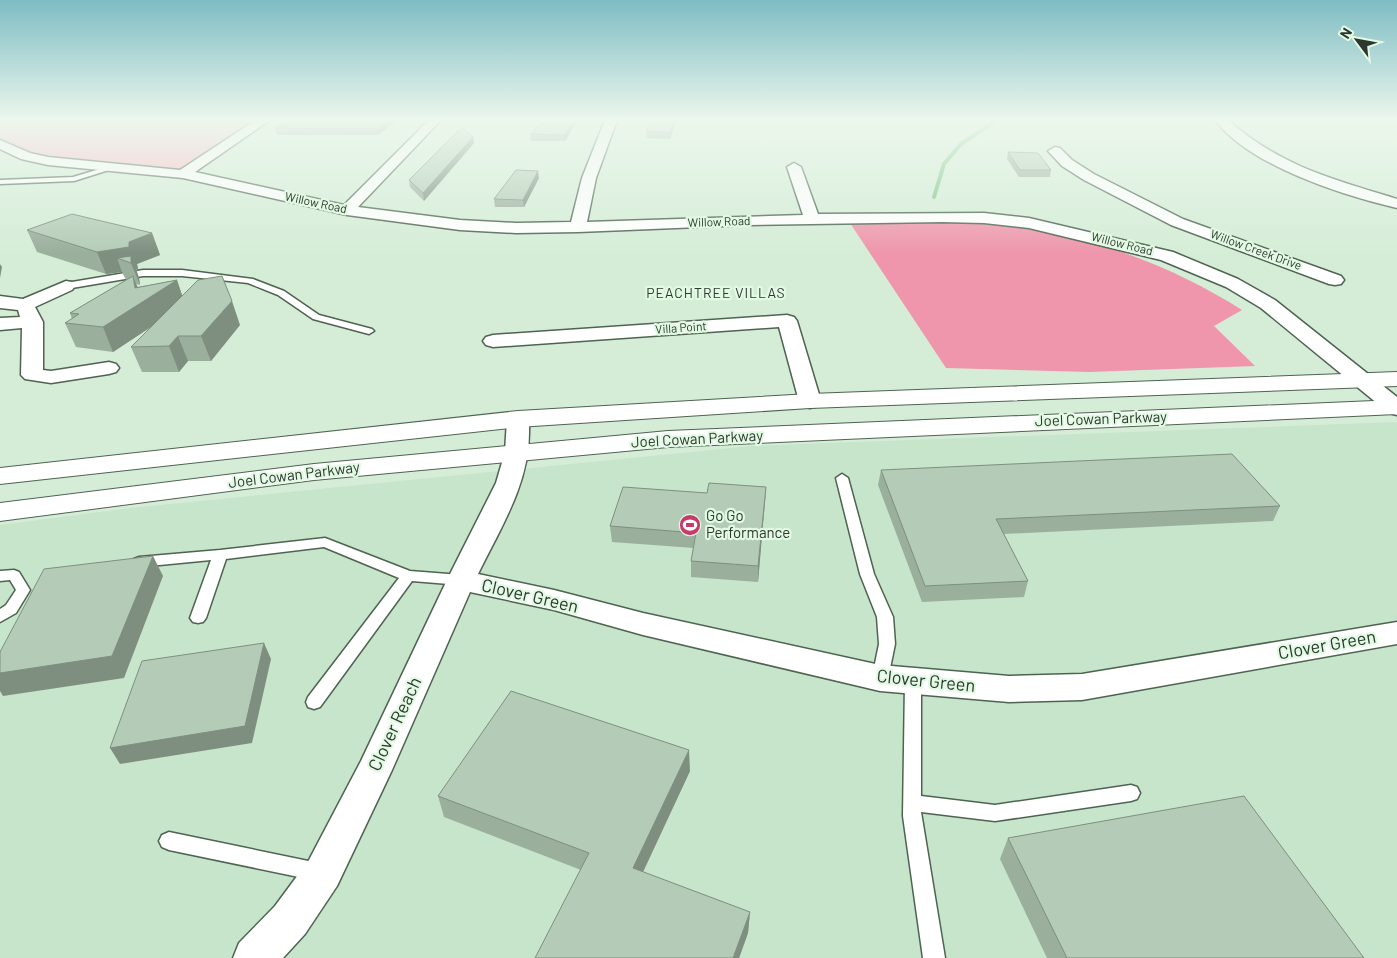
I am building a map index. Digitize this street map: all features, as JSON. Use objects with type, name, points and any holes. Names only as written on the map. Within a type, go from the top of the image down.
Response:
[{"type":"main road","name":"Joel Cowan Parkway","points":[[0,476],[518,419],[810,401],[1001,392],[1397,379]]},
{"type":"main road","name":"Joel Cowan Parkway","points":[[0,512],[314,472],[515,463],[668,439],[1030,422],[1397,408]]},
{"type":"street","name":"Willow Road","points":[[81,165],[183,174],[347,210],[460,225],[516,228],[578,227],[812,219],[942,217],[984,218],[1036,225],[1167,256],[1203,270],[1245,290],[1268,304],[1397,408]]},
{"type":"street","points":[[183,174],[197,165]]},
{"type":"street","points":[[347,210],[391,165]]},
{"type":"street","points":[[578,227],[588,178],[593,165]]},
{"type":"street","name":"Willow Creek Drive","points":[[1070,165],[1089,177],[1177,222],[1335,280]]},
{"type":"street","points":[[1287,165],[1397,204]]},
{"type":"street","points":[[794,167],[812,219]]},
{"type":"street","points":[[1131,246],[1177,222]]},
{"type":"street","points":[[0,324],[29,314],[66,286]]},
{"type":"street","points":[[0,302],[29,314]]},
{"type":"street","points":[[29,314],[32,375],[52,377],[109,368]]},
{"type":"street","name":"Villa Point","points":[[493,341],[787,322],[810,401]]},
{"type":"street","points":[[515,463],[518,419]]},
{"type":"street","name":"Clover Reach","points":[[254,958],[290,920],[323,873],[374,770],[515,463]]},
{"type":"street","name":"Clover Green","points":[[461,580],[554,600],[643,624],[880,678],[1009,689],[1082,687],[1397,633]]},
{"type":"lane","points":[[0,182],[74,179],[110,168]]},
{"type":"lane","points":[[66,286],[143,273],[182,273],[250,281],[281,292],[316,317],[369,331]]},
{"type":"lane","points":[[842,478],[867,574],[885,617],[887,644],[880,678]]},
{"type":"lane","points":[[126,563],[220,555],[325,542],[408,576],[461,580]]},
{"type":"lane","points":[[198,618],[220,555]]},
{"type":"lane","points":[[0,576],[14,575],[23,590],[11,609],[0,617]]},
{"type":"lane","points":[[314,702],[408,576]]},
{"type":"lane","points":[[913,682],[912,816],[934,958]]},
{"type":"lane","points":[[912,803],[995,813],[1131,793]]},
{"type":"lane","points":[[169,842],[323,873]]},
{"type":"shaded area","points":[[83,165],[197,165],[183,174]]},
{"type":"shaded area","points":[[848,220],[907,220],[1005,224],[1049,231],[1122,248],[1122,252],[1184,278],[1242,310],[1214,326],[1255,366],[1089,372],[946,368]]},
{"type":"shaded area","points":[[1397,422],[1397,958],[0,958],[0,525],[130,508],[751,446]]},
{"type":"building","points":[[424,165],[448,165],[423,193],[409,180]]},
{"type":"building","points":[[1016,165],[1047,165],[1051,170],[1020,170]]},
{"type":"building","points":[[516,170],[538,171],[523,200],[494,199]]},
{"type":"building","points":[[72,214],[152,233],[129,242],[129,247],[97,252],[27,230]]},
{"type":"building","points":[[131,256],[131,263],[117,258]]},
{"type":"building","points":[[133,276],[135,288],[177,280],[103,327],[65,323],[79,314],[70,313]]},
{"type":"building","points":[[222,276],[232,301],[201,336],[178,336],[169,346],[131,347],[198,280]]},
{"type":"building","points":[[1232,454],[1280,506],[996,519],[1028,581],[925,586],[881,470]]},
{"type":"building","name":"Go Go Performance","points":[[709,483],[766,487],[758,566],[691,561],[696,533],[610,526],[623,487],[707,493]]},
{"type":"building","points":[[153,556],[112,656],[0,673],[0,652],[44,569]]},
{"type":"building","points":[[264,643],[245,726],[110,748],[142,661]]},
{"type":"building","points":[[511,691],[689,750],[633,868],[750,912],[733,958],[535,958],[589,853],[438,796]]},
{"type":"building","points":[[1244,796],[1364,958],[1067,958],[1008,838]]},
{"type":"waterway","points":[[934,197],[944,165]]},
{"type":"place","name":"Go Go Performance","points":[[690,525]]},
{"type":"district","name":"PEACHTREE VILLAS","points":[[716,293]]}]
